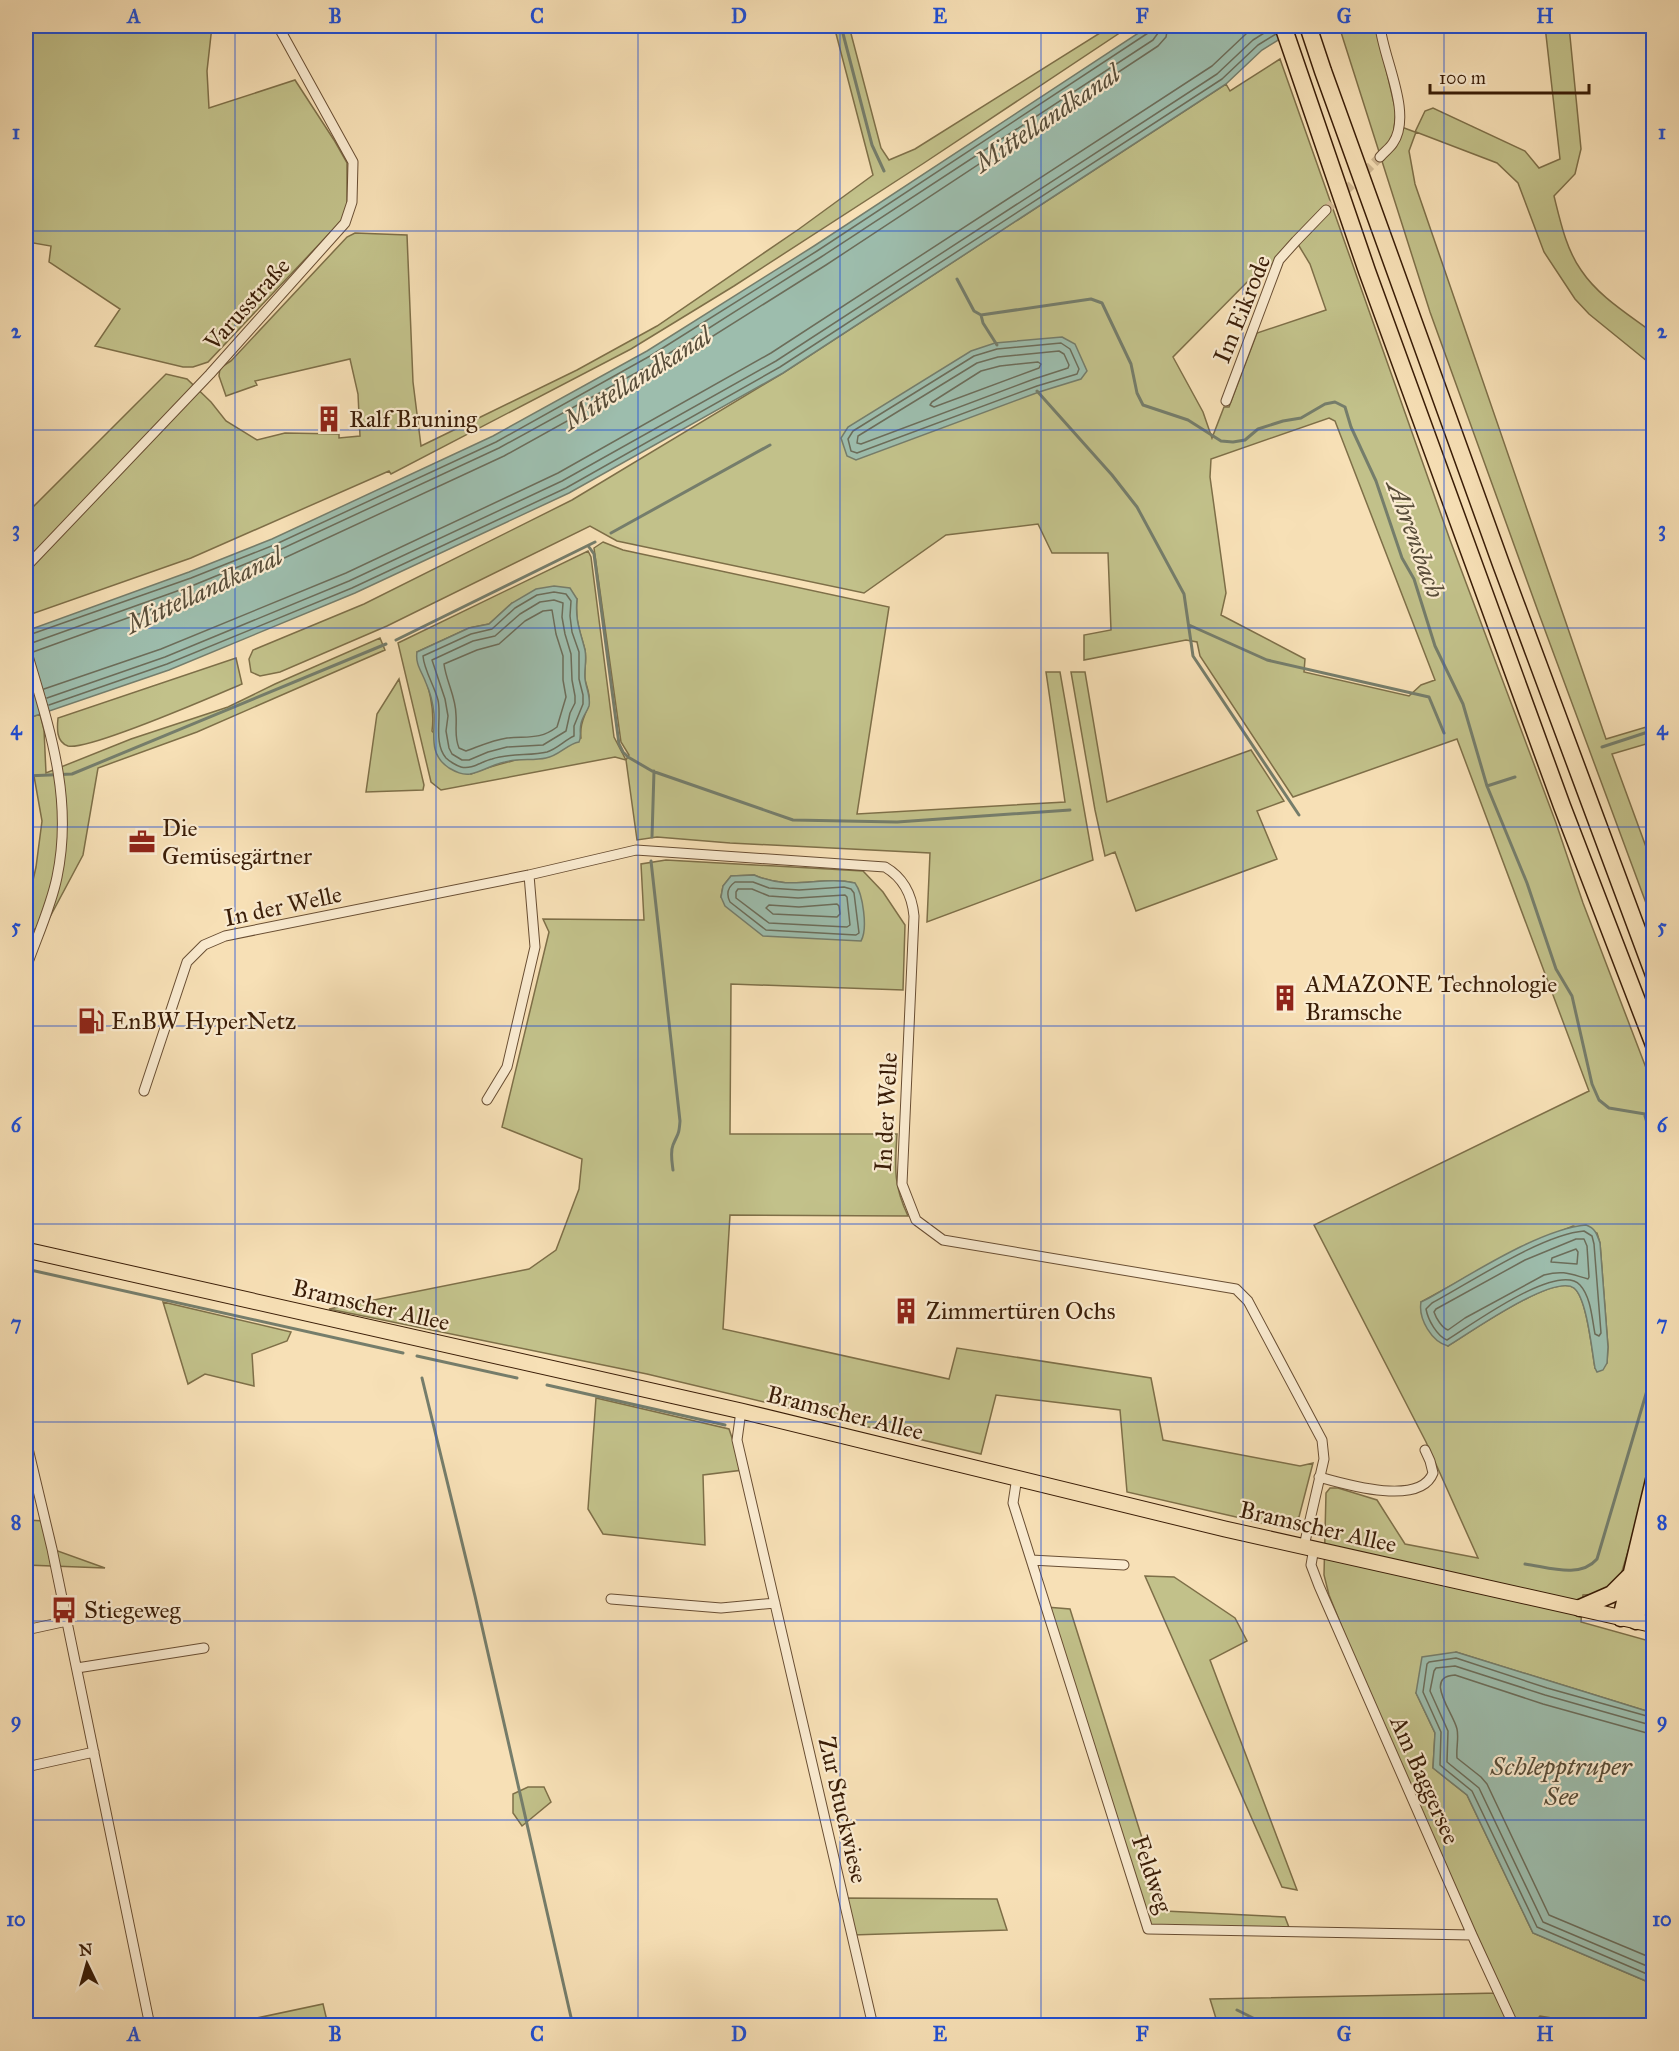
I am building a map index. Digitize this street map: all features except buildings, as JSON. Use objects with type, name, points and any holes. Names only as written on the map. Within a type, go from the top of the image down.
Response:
[{"type":"highway","points":[[1283,26],[1396,350],[1562,806],[1653,1045]]},
{"type":"highway","points":[[1310,31],[1501,564],[1653,975]]},
{"type":"highway","points":[[1628,1620],[1631,1575],[1653,1480]]},
{"type":"highway","points":[[1628,1620],[1644,1563],[1653,1508]]},
{"type":"highway","points":[[1644,1563],[1648,1582],[1653,1592]]},
{"type":"highway","points":[[1580,1608],[1612,1594],[1631,1575]]},
{"type":"main road","name":"Bramscher Allee","points":[[26,1250],[741,1411],[1179,1518],[1653,1625]]},
{"type":"street","name":"Varusstraße","points":[[26,567],[210,374],[345,223],[350,213],[353,162],[278,26]]},
{"type":"street","points":[[1380,26],[1400,111],[1400,126],[1394,143],[1380,157]]},
{"type":"street","name":"Im Eikrode","points":[[1226,401],[1280,260],[1326,210]]},
{"type":"street","points":[[26,649],[50,729],[61,783],[61,851],[56,880],[26,968]]},
{"type":"street","name":"In der Welle","points":[[144,1091],[187,962],[204,945],[225,936],[529,875],[636,850],[885,867],[895,873],[912,898],[914,916],[902,1184],[916,1220],[943,1240],[1236,1289],[1248,1301],[1322,1440],[1324,1459],[1319,1477],[1309,1547]]},
{"type":"street","points":[[487,1100],[507,1067],[535,947],[529,875]]},
{"type":"street","name":"Zur Stuckwiese","points":[[741,1411],[737,1440],[873,2025]]},
{"type":"street","points":[[26,1440],[77,1668],[150,2025]]},
{"type":"street","points":[[1319,1477],[1375,1491],[1387,1492],[1416,1487],[1427,1483],[1433,1473],[1425,1450]]},
{"type":"street","name":"Feldweg","points":[[1017,1477],[1013,1503],[1148,1929],[1472,1935]]},
{"type":"street","name":"Am Baggersee","points":[[1309,1547],[1311,1565],[1319,1586],[1472,1935],[1514,2025]]},
{"type":"street","points":[[1031,1560],[1124,1565]]},
{"type":"street","points":[[611,1599],[721,1608],[775,1604]]},
{"type":"street","points":[[26,1630],[67,1621]]},
{"type":"street","points":[[77,1668],[204,1648]]},
{"type":"street","points":[[26,1767],[94,1752]]},
{"type":"shaded area","points":[[26,26],[212,26],[207,71],[209,108],[295,80],[347,163],[347,205],[343,219],[208,362],[193,367],[183,367],[95,346],[120,309],[49,262],[51,246],[28,242],[26,246]]},
{"type":"shaded area","points":[[834,26],[849,26],[881,148],[889,160],[915,149],[1111,26],[1130,26],[734,286],[631,349],[391,474],[389,471],[191,558],[26,616],[26,514],[166,374],[187,379],[211,402],[226,421],[257,440],[285,433],[339,434],[339,438],[360,436],[358,394],[350,359],[255,381],[257,385],[226,396],[219,376],[220,368],[231,361],[347,237],[355,233],[407,235],[413,382],[421,446],[577,370],[657,326],[799,229],[873,175]]},
{"type":"shaded area","points":[[1339,26],[1376,26],[1396,112],[1394,128],[1399,126],[1415,132],[1425,111],[1433,108],[1525,151],[1539,168],[1560,159],[1545,26],[1569,26],[1581,149],[1575,174],[1554,196],[1556,205],[1571,253],[1588,280],[1614,304],[1653,333],[1653,366],[1589,314],[1575,299],[1544,252],[1518,183],[1497,163],[1416,132],[1409,151],[1415,184],[1606,739],[1653,725],[1653,742],[1612,754],[1653,866],[1653,922],[1430,312]]},
{"type":"shaded area","points":[[1280,59],[1450,540],[1556,823],[1583,903],[1648,1073],[1653,1073],[1653,1469],[1620,1578],[1600,1594],[1583,1595],[1581,1622],[1653,1642],[1653,1713],[1456,1652],[1416,1693],[1435,1733],[1433,1768],[1467,1795],[1533,1933],[1653,1984],[1653,2025],[1595,2025],[1540,2016],[1531,2026],[1218,2025],[1210,1999],[1499,1993],[1404,1781],[1329,1595],[1324,1575],[1326,1493],[1330,1488],[1338,1488],[1377,1500],[1405,1544],[1478,1558],[1426,1442],[1314,1225],[1589,1091],[1457,739],[1293,797],[1200,656],[1197,642],[1186,640],[1084,660],[1084,635],[1111,630],[1108,553],[1052,553],[1038,524],[946,535],[864,593],[617,541],[590,526],[387,626],[280,672],[260,676],[251,672],[249,659],[253,650],[364,604],[572,500],[783,373],[1226,84],[1230,91]],"holes":[[[1296,241],[1310,264],[1326,310],[1257,333],[1229,407],[1224,407],[1212,438],[1203,412],[1173,357],[1257,272],[1279,260]],[[1329,418],[1335,421],[1435,680],[1421,685],[1409,696],[1304,672],[1305,659],[1221,615],[1226,593],[1210,477],[1211,459]],[[1573,1226],[1597,1233],[1600,1243],[1608,1347],[1607,1363],[1595,1368],[1588,1326],[1579,1294],[1574,1288],[1564,1286],[1549,1289],[1511,1307],[1448,1346],[1421,1302],[1519,1248]]]},
{"type":"shaded area","points":[[603,542],[623,550],[889,607],[857,814],[1065,802],[1046,672],[1060,672],[1093,860],[927,922],[930,853],[657,837],[637,840],[626,760],[629,755],[621,742],[594,548]]},
{"type":"shaded area","points":[[588,551],[591,557],[614,737],[626,760],[615,757],[441,790],[431,782],[398,643]],"holes":[[[577,599],[578,626],[586,654],[585,679],[589,692],[581,726],[581,738],[554,750],[499,764],[471,774],[432,731],[431,701],[417,652],[469,628],[489,624],[512,603]]]},
{"type":"shaded area","points":[[380,638],[385,650],[197,732],[98,768],[83,855],[43,930],[33,929],[26,951],[26,911],[36,867],[42,821],[34,776],[26,776],[26,719],[40,714],[44,730],[46,773],[131,739],[228,707]]},
{"type":"shaded area","points":[[236,658],[242,684],[100,740],[68,746],[59,738],[58,718]]},
{"type":"shaded area","points":[[1071,672],[1085,672],[1107,802],[1251,750],[1284,801],[1257,811],[1277,859],[1136,911],[1115,852],[1105,856]]},
{"type":"shaded area","points":[[399,679],[424,785],[423,790],[366,792],[377,714]]},
{"type":"shaded area","points":[[666,860],[863,871],[883,892],[905,925],[903,990],[731,984],[730,1134],[897,1134],[897,1185],[908,1216],[730,1215],[723,1329],[949,1379],[957,1348],[1151,1378],[1163,1440],[1300,1466],[1313,1463],[1299,1517],[1281,1526],[1271,1525],[1127,1492],[1120,1410],[996,1395],[981,1454],[647,1374],[329,1309],[529,1269],[556,1250],[579,1189],[582,1159],[502,1127],[549,932],[543,919],[644,920],[641,864]],"holes":[[[754,875],[768,880],[794,883],[830,881],[855,883],[721,897],[723,886],[731,876]]]},
{"type":"shaded area","points":[[163,1302],[291,1332],[287,1341],[252,1354],[254,1386],[205,1374],[188,1384]]},
{"type":"shaded area","points":[[596,1398],[729,1429],[743,1470],[703,1475],[705,1545],[603,1534],[588,1509]]},
{"type":"shaded area","points":[[26,1520],[45,1521],[52,1549],[105,1568],[26,1565]]},
{"type":"shaded area","points":[[1145,1576],[1174,1577],[1235,1618],[1247,1641],[1210,1660],[1297,1890],[1282,1887]]},
{"type":"shaded area","points":[[1046,1607],[1070,1609],[1165,1911],[1285,1917],[1290,1930],[1148,1929]]},
{"type":"shaded area","points":[[528,1787],[544,1787],[551,1802],[522,1826],[513,1813],[513,1794]]},
{"type":"shaded area","points":[[843,1898],[997,1899],[1007,1930],[852,1935]]},
{"type":"shaded area","points":[[323,2004],[328,2025],[229,2025],[238,2022]]},
{"type":"water","name":"Mittellandkanal","points":[[1149,26],[1301,26],[1262,50],[1226,84],[783,373],[569,493],[355,593],[169,670],[26,719],[26,631],[189,572],[272,539],[493,436],[647,351],[814,246]]},
{"type":"water","points":[[1062,337],[1075,344],[1087,371],[1081,379],[1039,392],[856,460],[847,456],[841,438],[848,427],[971,351],[995,343]]},
{"type":"water","points":[[554,586],[570,588],[577,599],[577,620],[585,650],[585,679],[589,696],[588,708],[580,728],[579,742],[551,757],[510,761],[470,774],[459,773],[449,768],[442,762],[435,750],[433,706],[418,664],[417,652],[469,628],[489,624],[512,603],[536,589]]},
{"type":"water","points":[[754,875],[781,882],[842,881],[855,883],[864,912],[861,941],[763,936],[725,906],[721,897],[723,886],[731,876]]},
{"type":"water","points":[[1586,1225],[1592,1228],[1600,1243],[1608,1347],[1607,1363],[1603,1370],[1597,1372],[1595,1368],[1586,1313],[1579,1294],[1574,1288],[1564,1286],[1549,1289],[1531,1297],[1491,1318],[1448,1346],[1437,1340],[1427,1329],[1422,1315],[1421,1302],[1527,1244],[1568,1228]]},
{"type":"water","name":"Schlepptruper See","points":[[1456,1652],[1653,1713],[1653,1984],[1533,1933],[1467,1795],[1433,1768],[1435,1733],[1416,1693],[1422,1657]]},
{"type":"waterway","name":"Ahrensbach","points":[[841,26],[872,145],[884,171]]},
{"type":"waterway","name":"Ahrensbach","points":[[957,279],[974,311],[981,315],[1091,299],[1102,303],[1131,364],[1137,393],[1143,405],[1188,420],[1221,441],[1245,440],[1258,429],[1301,418],[1325,404],[1335,402],[1345,407],[1351,427],[1376,481],[1402,558],[1414,579],[1435,646],[1463,704],[1487,786],[1527,883],[1556,969],[1572,996],[1592,1084],[1599,1100],[1609,1108],[1651,1115]]},
{"type":"waterway","points":[[981,315],[983,323],[997,345]]},
{"type":"waterway","points":[[1037,391],[1112,475],[1137,507],[1184,594],[1193,656],[1299,815]]},
{"type":"waterway","points":[[611,533],[770,445]]},
{"type":"waterway","points":[[396,640],[595,542]]},
{"type":"waterway","points":[[589,547],[594,554],[619,744],[628,757],[652,771],[793,820],[897,822],[1070,810]]},
{"type":"waterway","points":[[1189,625],[1267,660],[1429,697],[1444,733]]},
{"type":"waterway","points":[[26,776],[72,774],[386,644]]},
{"type":"waterway","points":[[1602,747],[1654,730]]},
{"type":"waterway","points":[[652,837],[654,771]]},
{"type":"waterway","points":[[1487,786],[1515,777]]},
{"type":"waterway","points":[[651,861],[680,1121],[679,1132],[672,1151],[673,1170]]},
{"type":"waterway","points":[[1645,1116],[1654,1146]]},
{"type":"waterway","points":[[26,1269],[403,1353]]},
{"type":"waterway","points":[[417,1356],[517,1378]]},
{"type":"waterway","points":[[1525,1564],[1573,1570],[1582,1569],[1597,1559],[1654,1367]]},
{"type":"waterway","points":[[422,1378],[475,1596],[573,2026]]},
{"type":"waterway","points":[[547,1385],[725,1425]]},
{"type":"waterway","points":[[1237,2010],[1255,2019],[1466,2026]]},
{"type":"tunnel","points":[[1326,210],[1380,157]]},
{"type":"place","name":"Ralf Bruning","points":[[329,419]]},
{"type":"place","name":"Die Gemüsegärtner","points":[[142,842]]},
{"type":"place","name":"AMAZONE Technologie Bramsche","points":[[1285,998]]},
{"type":"place","name":"EnBW HyperNetz","points":[[91,1021]]},
{"type":"place","name":"Zimmertüren Ochs","points":[[906,1311]]},
{"type":"place","name":"Stiegeweg","points":[[64,1610]]}]
